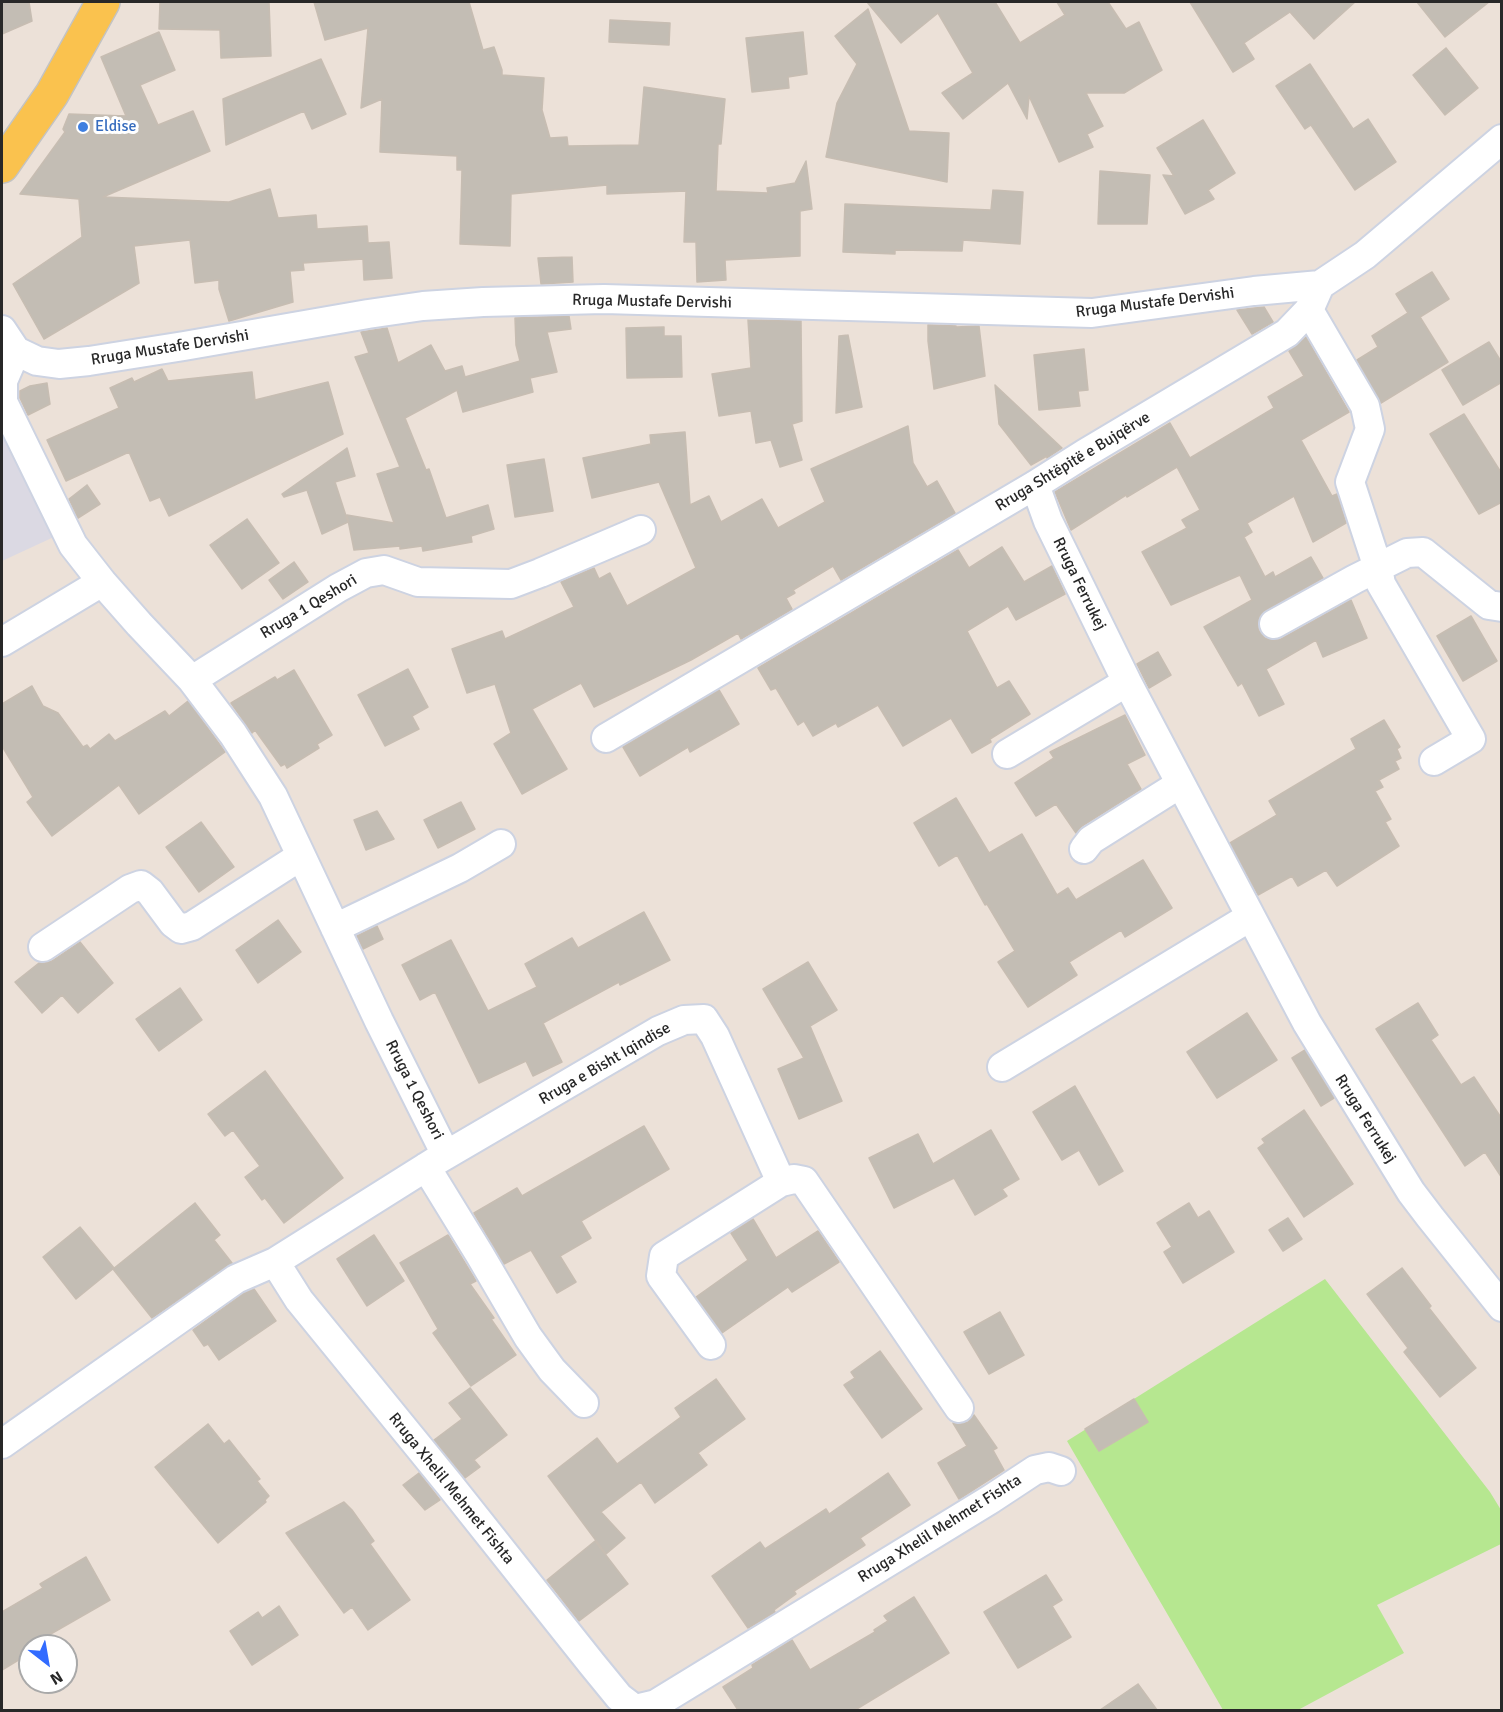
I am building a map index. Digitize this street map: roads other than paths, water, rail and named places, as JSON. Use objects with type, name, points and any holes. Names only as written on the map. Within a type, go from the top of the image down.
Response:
[{"type":"main road","points":[[2,166],[52,94],[103,2]]},
{"type":"street","name":"Rruga Shtëpitë e Bujqërve","points":[[606,738],[1035,485],[1287,333],[1314,297],[1502,139]]},
{"type":"street","name":"Rruga Mustafe Dervishi","points":[[9,341],[37,361],[59,364],[89,361],[368,314],[423,306],[483,302],[604,299],[1092,313],[1254,291],[1314,297]]},
{"type":"street","points":[[1314,297],[1365,406],[1370,429],[1350,482],[1381,584],[1471,739],[1434,761]]},
{"type":"street","name":"Rruga 1 Qeshori","points":[[9,341],[3,381],[3,402],[73,544],[102,582],[192,680],[233,734],[267,787],[334,927],[436,1161],[480,1255],[528,1337],[552,1370],[584,1403]]},
{"type":"street","name":"Rruga Ferrukej","points":[[1035,485],[1048,521],[1126,682],[1306,1023],[1384,1150],[1430,1217],[1502,1307]]},
{"type":"street","name":"Rruga 1 Qeshori","points":[[192,680],[328,594],[366,573],[384,570],[417,582],[511,584],[641,530]]},
{"type":"street","points":[[1274,624],[1407,553],[1423,552],[1489,605],[1502,607]]},
{"type":"street","points":[[2,642],[102,582]]},
{"type":"street","points":[[1007,754],[1126,682]]},
{"type":"street","points":[[1084,849],[1091,840],[1180,784]]},
{"type":"street","points":[[334,927],[460,868],[501,844]]},
{"type":"street","points":[[42,947],[130,889],[141,885],[150,891],[173,923],[181,929],[192,926],[301,856]]},
{"type":"street","points":[[1002,1067],[1250,917]]},
{"type":"street","name":"Rruga e Bisht Iqindise","points":[[436,1161],[658,1031],[684,1020],[704,1019],[715,1036],[781,1182]]},
{"type":"street","points":[[2,1443],[236,1279],[275,1262],[436,1161]]},
{"type":"street","points":[[711,1345],[661,1276],[664,1256],[781,1182],[794,1179],[804,1181],[959,1408]]},
{"type":"street","name":"Rruga Xhelil Mehmet Fishta","points":[[275,1262],[299,1300],[592,1664],[620,1697],[635,1710],[656,1704],[991,1500],[1035,1470],[1049,1467],[1061,1471]]},
{"type":"place","name":"Eldise","points":[[83,127]]}]
